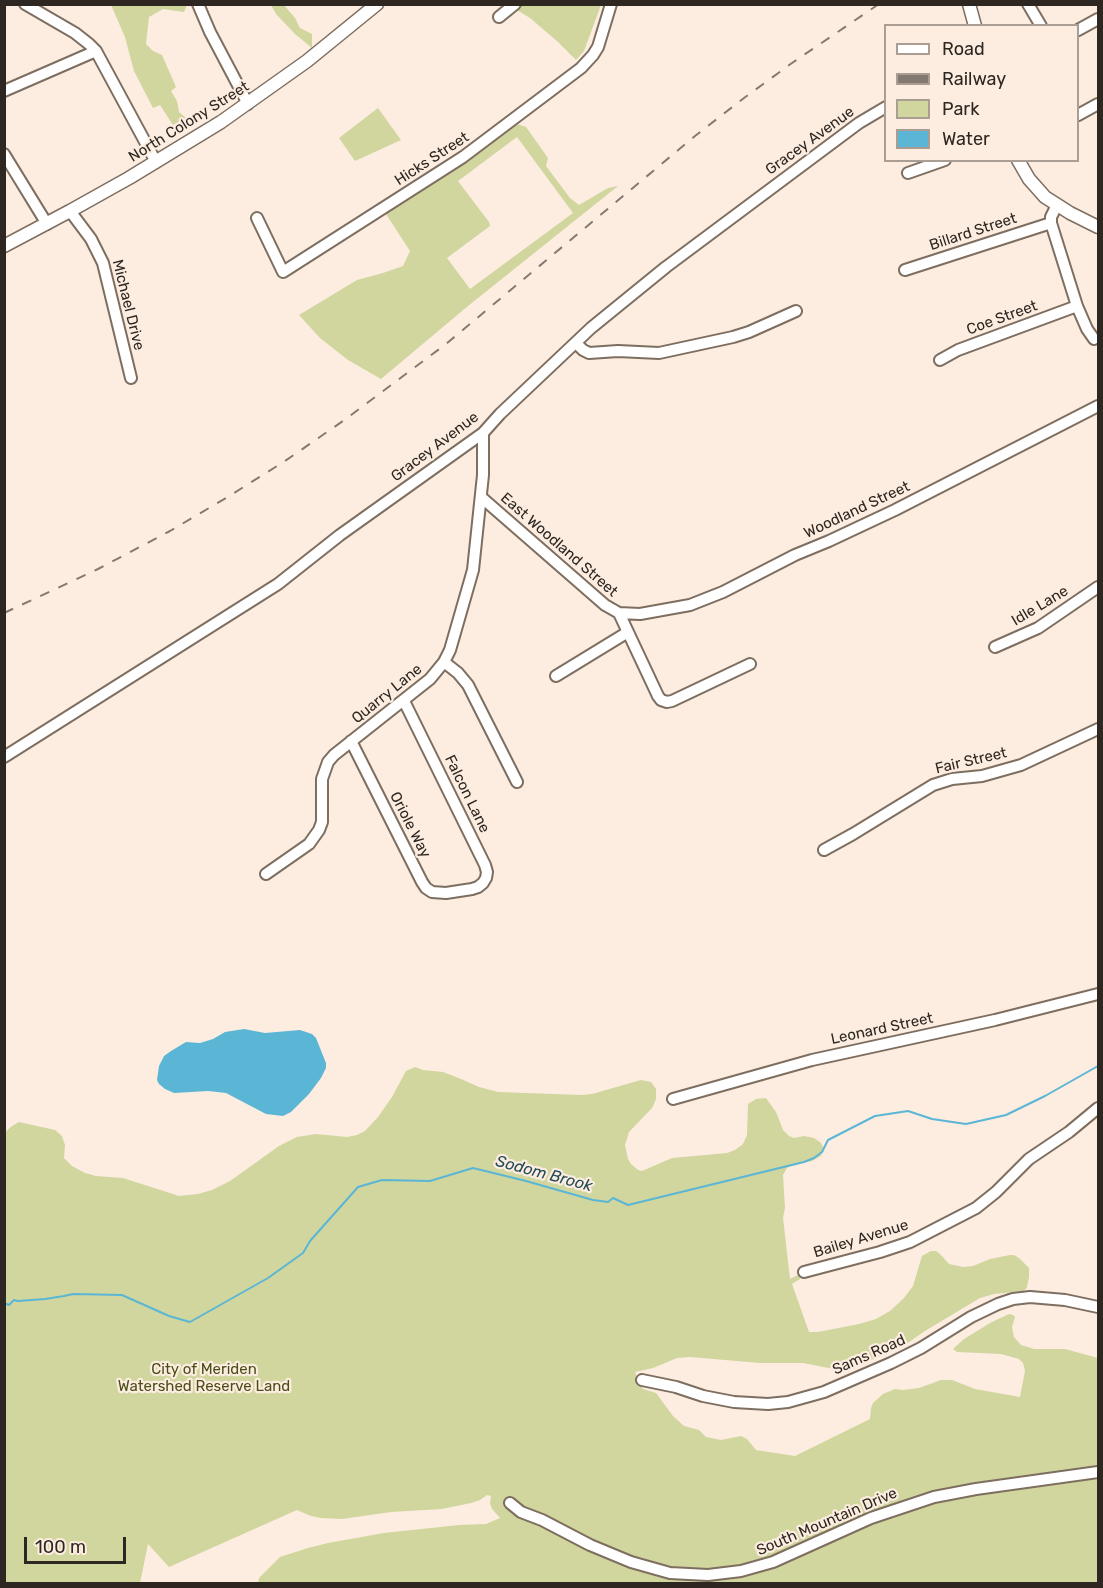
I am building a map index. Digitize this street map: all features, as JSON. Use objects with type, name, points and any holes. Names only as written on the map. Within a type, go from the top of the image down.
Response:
[{"type":"main road","name":"North Colony Street","points":[[4,246],[70,212],[156,162],[248,104],[314,56],[377,4]]},
{"type":"main road","points":[[969,4],[974,24]]},
{"type":"main road","points":[[1019,162],[1037,189],[1057,205],[1098,227]]},
{"type":"street","points":[[25,4],[75,33],[96,51],[156,162]]},
{"type":"street","points":[[198,4],[248,104]]},
{"type":"street","points":[[499,17],[515,4]]},
{"type":"street","name":"Hicks Street","points":[[257,218],[283,272],[463,157],[581,68],[598,47],[611,4]]},
{"type":"street","points":[[1028,4],[1040,24]]},
{"type":"street","points":[[1079,29],[1098,19]]},
{"type":"street","points":[[4,91],[96,51]]},
{"type":"street","points":[[1079,114],[1098,104]]},
{"type":"street","name":"Gracey Avenue","points":[[4,757],[278,584],[340,535],[483,433],[500,414],[607,314],[858,123],[884,108]]},
{"type":"street","points":[[4,154],[47,224]]},
{"type":"street","points":[[908,173],[939,162]]},
{"type":"street","points":[[1057,205],[1051,217],[1051,223],[1077,306],[1094,339]]},
{"type":"street","name":"Michael Drive","points":[[70,212],[91,239],[103,263],[131,378]]},
{"type":"street","name":"Billard Street","points":[[905,270],[1051,223]]},
{"type":"street","name":"Coe Street","points":[[940,360],[958,350],[1077,306]]},
{"type":"street","points":[[576,343],[589,353],[618,351],[659,353],[733,337],[796,311]]},
{"type":"street","name":"Woodland Street","points":[[619,613],[640,614],[705,600],[795,555],[895,510],[1098,406]]},
{"type":"street","name":"Quarry Lane","points":[[266,874],[301,850],[315,837],[321,822],[321,788],[328,762],[430,679],[444,662],[450,650],[471,580],[481,497],[484,460],[483,433]]},
{"type":"street","name":"East Woodland Street","points":[[481,497],[605,606],[619,613]]},
{"type":"street","name":"Idle Lane","points":[[995,647],[1038,628],[1098,587]]},
{"type":"street","points":[[619,613],[658,696],[666,702],[750,663]]},
{"type":"street","points":[[556,676],[628,632]]},
{"type":"street","points":[[444,662],[468,685],[517,782]]},
{"type":"street","name":"Falcon Lane","points":[[404,701],[486,865],[487,872],[483,883],[478,887],[463,890]]},
{"type":"street","name":"Fair Street","points":[[824,850],[933,785],[952,779],[982,776],[1021,765],[1098,729]]},
{"type":"street","name":"Oriole Way","points":[[351,741],[426,888],[438,893],[463,890]]},
{"type":"street","name":"Leonard Street","points":[[673,1099],[812,1060],[995,1020],[1098,994]]},
{"type":"street","name":"Bailey Avenue","points":[[804,1272],[903,1245],[976,1208],[996,1192],[1029,1159],[1069,1132],[1098,1108]]},
{"type":"street","name":"Sams Road","points":[[642,1380],[734,1402],[768,1404],[788,1401],[824,1392],[891,1363],[921,1348],[978,1313],[1013,1299],[1030,1297],[1065,1300],[1098,1307]]},
{"type":"street","name":"South Mountain Drive","points":[[510,1503],[521,1512],[631,1562],[670,1572],[708,1575],[741,1571],[773,1562],[871,1518],[934,1497],[1098,1472]]},
{"type":"green space","points":[[111,5],[187,5],[184,12],[163,9],[149,17],[146,44],[153,51],[162,55],[176,87],[171,91],[177,101],[179,112],[186,118],[173,125],[160,105],[153,108],[134,71],[125,37]]},
{"type":"green space","points":[[271,5],[284,5],[300,28],[312,34],[312,48],[295,34],[276,14]]},
{"type":"green space","points":[[509,5],[601,5],[584,51],[576,60],[530,18]]},
{"type":"green space","points":[[378,108],[401,140],[355,161],[339,138]]},
{"type":"green space","points":[[514,123],[526,127],[548,158],[546,166],[570,198],[579,205],[608,188],[618,186],[381,379],[348,360],[320,338],[299,315],[357,280],[403,266],[410,251],[386,214]],"holes":[[[517,137],[573,213],[470,289],[447,258],[490,226],[458,181]]]},
{"type":"green space","name":"City of Meriden Watershed Reserve Land","points":[[415,1067],[443,1072],[498,1092],[582,1095],[641,1080],[651,1082],[656,1089],[654,1104],[629,1132],[625,1145],[631,1164],[642,1171],[672,1158],[727,1153],[735,1150],[743,1144],[747,1135],[748,1104],[756,1099],[766,1098],[776,1112],[783,1130],[789,1136],[814,1138],[823,1147],[821,1156],[812,1161],[792,1165],[783,1175],[785,1208],[783,1218],[790,1279],[800,1274],[800,1279],[792,1284],[809,1332],[859,1324],[876,1319],[890,1311],[913,1286],[922,1256],[931,1251],[936,1251],[949,1264],[963,1267],[1010,1255],[1019,1258],[1029,1268],[1027,1287],[1024,1291],[980,1298],[902,1347],[844,1371],[803,1363],[760,1363],[690,1357],[677,1358],[653,1368],[635,1372],[643,1389],[656,1393],[673,1416],[684,1426],[699,1430],[706,1437],[721,1440],[741,1436],[747,1439],[756,1450],[795,1456],[870,1419],[873,1403],[883,1394],[895,1389],[919,1388],[941,1380],[952,1380],[975,1389],[1020,1397],[1025,1371],[1019,1359],[1001,1354],[957,1352],[953,1349],[964,1339],[990,1323],[1009,1314],[1013,1315],[1015,1317],[1012,1327],[1014,1337],[1021,1345],[1034,1349],[1065,1349],[1098,1358],[1098,1583],[258,1583],[259,1578],[280,1557],[308,1548],[384,1533],[486,1524],[500,1518],[492,1509],[491,1496],[487,1495],[471,1503],[442,1509],[391,1512],[342,1519],[311,1516],[297,1510],[169,1567],[148,1544],[140,1583],[5,1583],[4,1133],[19,1122],[55,1130],[62,1136],[65,1145],[64,1158],[72,1166],[85,1173],[123,1178],[179,1196],[198,1194],[230,1181],[279,1146],[297,1137],[316,1134],[347,1137],[365,1131],[392,1097],[406,1071]]},
{"type":"water","points":[[244,1029],[265,1033],[300,1030],[316,1038],[326,1068],[309,1094],[291,1112],[283,1116],[266,1114],[226,1093],[208,1091],[174,1093],[159,1084],[157,1080],[159,1066],[164,1056],[171,1051],[186,1042],[200,1043],[225,1032]]},
{"type":"waterway","name":"Sodom Brook","points":[[4,1303],[9,1305],[14,1300],[45,1299],[73,1294],[122,1295],[169,1316],[190,1322],[268,1278],[303,1253],[310,1241],[358,1187],[382,1180],[430,1181],[473,1168],[593,1200],[608,1202],[613,1198],[628,1205],[804,1162],[822,1152],[828,1140],[875,1116],[908,1111],[932,1119],[966,1124],[1006,1115],[1098,1066]]},
{"type":"railway","points":[[4,613],[98,569],[170,531],[285,461],[343,421],[446,344],[695,136],[792,63],[879,4]]}]
